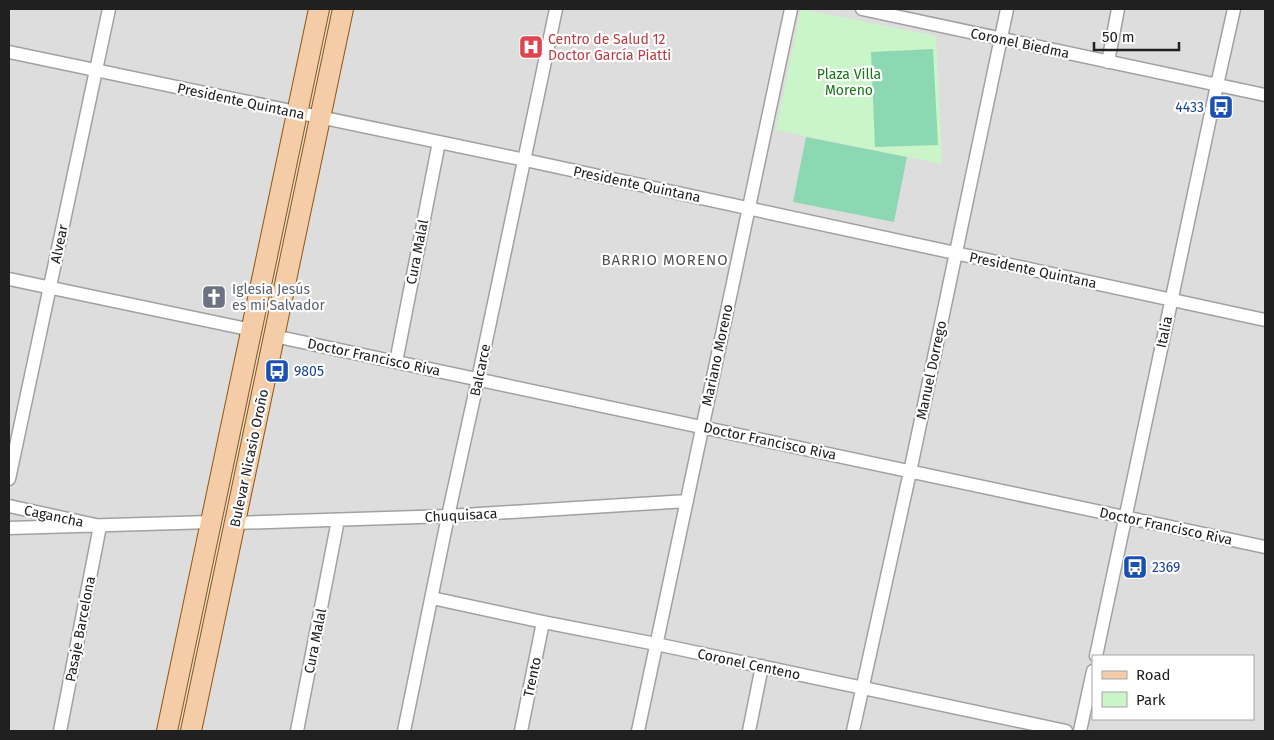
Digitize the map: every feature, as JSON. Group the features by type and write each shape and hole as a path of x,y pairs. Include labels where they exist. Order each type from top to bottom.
{"main road":[{"name":"Bulevar Nicasio Oroño","path":"167,731 319,9"},
{"name":"Bulevar Nicasio Oroño","path":"191,731 343,9"}],"street":[{"name":"Alvear","path":"9,479 109,9"},
{"name":"Balcarce","path":"404,731 556,9"},
{"name":"Mariano Moreno","path":"638,731 791,9"},
{"name":"Coronel Biedma","path":"862,9 1265,95"},
{"name":"Manuel Dorrego","path":"853,731 910,472 1007,9"},
{"path":"1108,62 1118,9"},
{"name":"Italia","path":"1096,655 1234,9"},
{"name":"Presidente Quintana","path":"9,52 525,160 1265,320"},
{"name":"Cura Malal","path":"396,362 439,142"},
{"path":"9,279 252,330"},
{"name":"Doctor Francisco Riva","path":"274,336 1265,547"},
{"name":"Chuquisaca","path":"236,523 448,516 687,501"},
{"name":"Cagancha","path":"9,506 100,526"},
{"name":"Cura Malal","path":"297,731 338,520"},
{"path":"9,528 211,522"},
{"name":"Pasaje Barcelona","path":"60,731 100,526"},
{"name":"Coronel Centeno","path":"432,598 1066,731"},
{"name":"Trento","path":"521,731 544,622"},
{"path":"749,731 762,666"},
{"path":"1080,731 1092,676"}],"shaded area":[{"path":"9,9 1265,9 1265,731 9,731"}],"green space":[{"name":"Plaza Villa Moreno","path":"801,9 936,36 942,164 776,130"},
{"path":"933,49 938,145 875,147 871,52"},
{"path":"806,137 907,157 894,222 793,202"}],"place":[{"name":"Centro de Salud 12 Doctor García Piatti","path":"531,47"},
{"name":"4433","path":"1221,107"},
{"name":"Iglesia Jesús es mi Salvador","path":"214,297"},
{"name":"9805","path":"277,371"},
{"name":"2369","path":"1135,567"}],"district":[{"name":"BARRIO MORENO","path":"665,260"}]}
